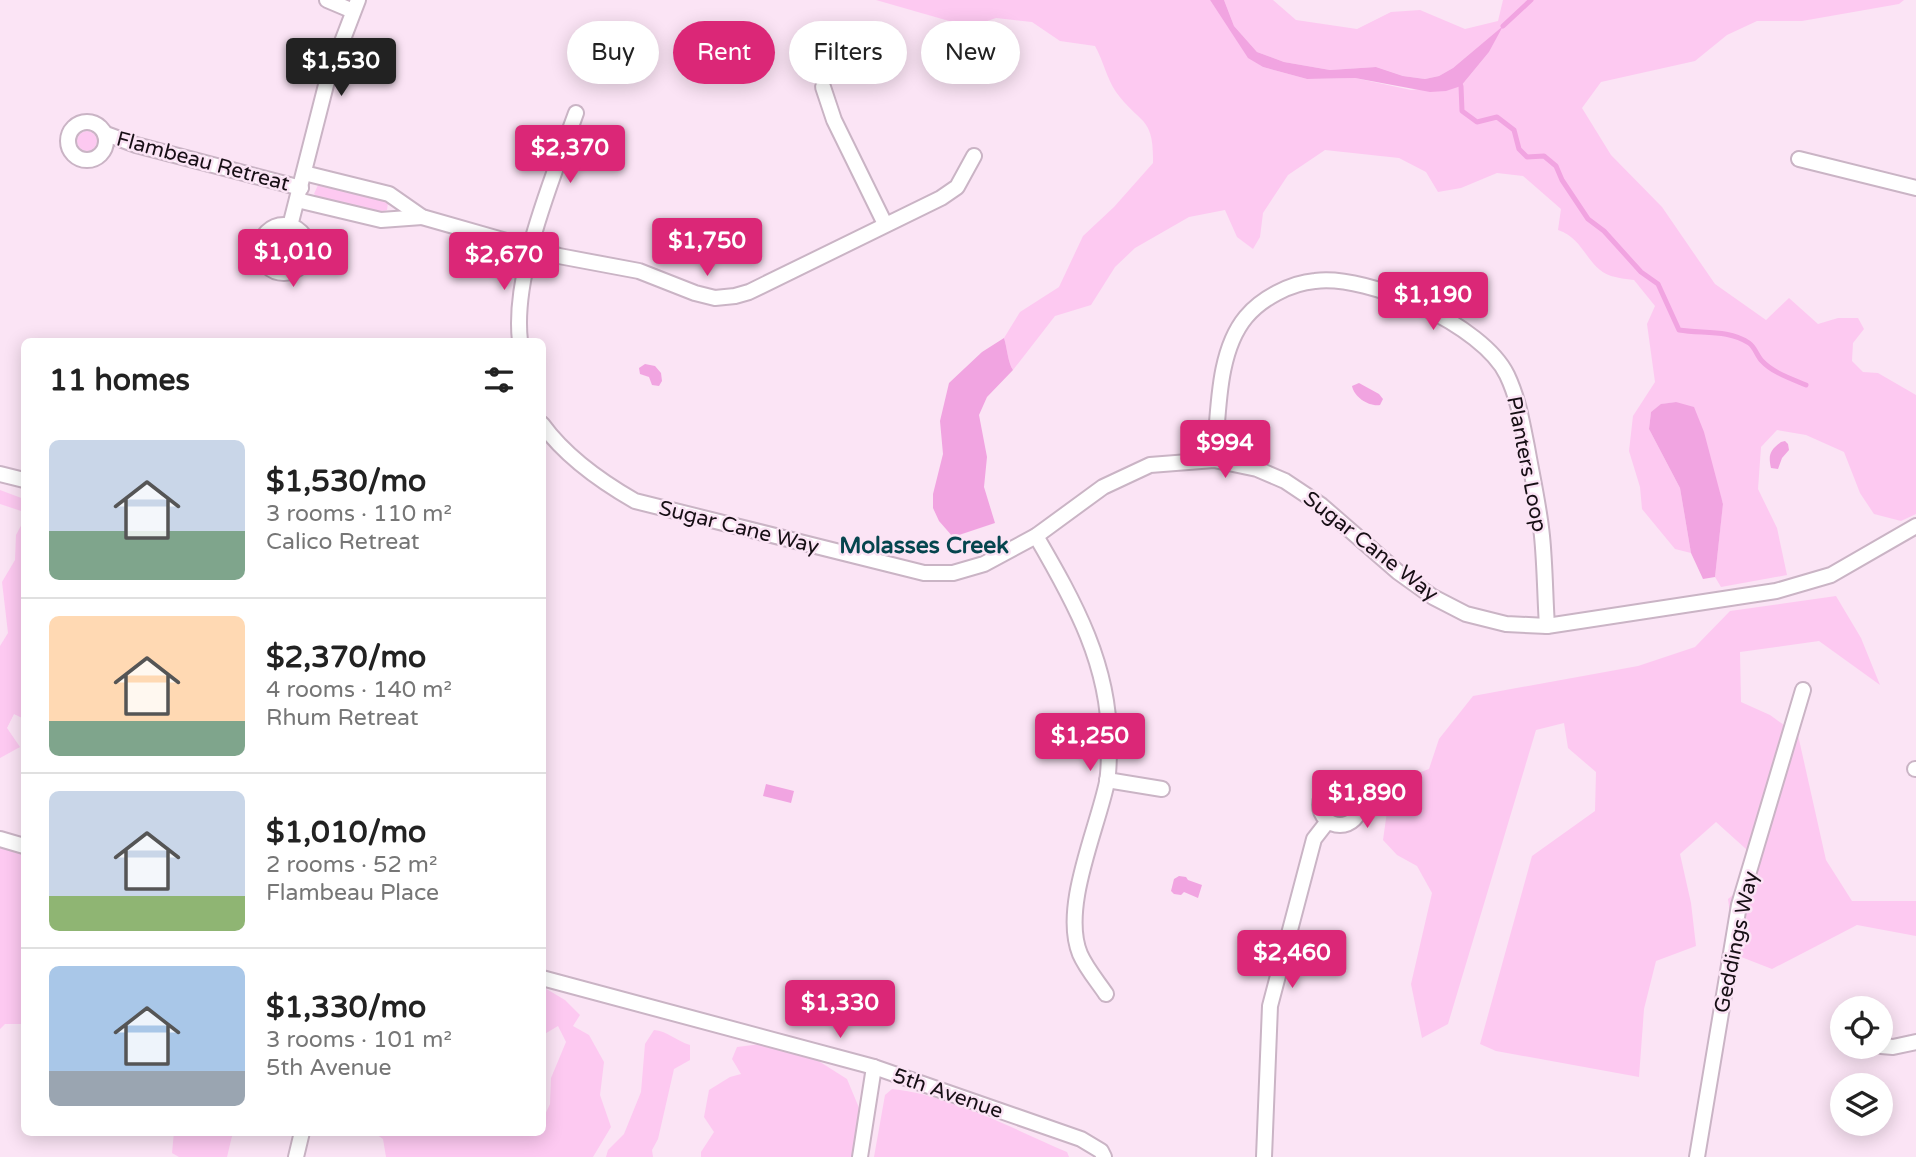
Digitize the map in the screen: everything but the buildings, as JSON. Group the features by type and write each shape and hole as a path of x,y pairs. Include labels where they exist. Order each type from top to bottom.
{"street":[{"path":"290,226 327,81 356,6 327,0"},
{"path":"823,87 834,120 885,224"},
{"path":"520,338 521,290 531,246 576,113"},
{"name":"Flambeau Retreat","path":"106,134 381,220 422,217 559,256 639,271 715,298 749,292 941,198 957,187 974,156"},
{"path":"1800,159 1916,188"},
{"name":"Flambeau Retreat","path":"304,173 389,194 422,217"},
{"name":"Planters Loop","path":"1214,460 1223,365 1234,336 1245,318 1265,300 1313,281 1338,280 1390,295 1449,320 1494,355 1507,375 1517,400 1542,534 1547,626"},
{"name":"Sugar Cane Way","path":"546,429 556,442 603,482 635,501 924,573 953,573 984,564 1036,536 1103,487 1150,465 1214,460 1257,469 1285,481 1321,505 1398,572 1433,597 1466,614 1506,624 1547,626 1776,591 1831,575 1916,526"},
{"path":"0,474 21,479"},
{"path":"1036,536 1067,590 1092,642 1108,715 1107,780 1074,917 1080,953 1106,995"},
{"name":"Geddings Way","path":"1698,1157 1739,905 1803,690"},
{"path":"1107,780 1162,789"},
{"path":"1264,1157 1270,1006 1314,839 1328,821"},
{"path":"0,839 21,845"},
{"name":"5th Avenue","path":"546,979 874,1068 1081,1139 1101,1151 1104,1157"},
{"path":"1893,1047 1916,1042"},
{"path":"860,1157 874,1068"},
{"path":"296,1157 301,1136"}],"shaded area":[{"path":"876,0 1210,0 1248,57 1263,67 1307,79 1355,78 1411,90 1461,86 1489,52 1501,28 1453,68 1439,76 1425,79 1403,76 1376,67 1330,70 1284,62 1257,52 1234,26 1224,0 1273,0 1296,20 1357,29 1391,12 1420,10 1465,29 1498,21 1503,0 1904,0 1899,4 1802,21 1757,21 1727,35 1695,61 1601,82 1582,108 1611,155 1662,207 1715,284 1766,320 1789,298 1818,324 1838,318 1858,318 1864,329 1853,343 1852,361 1863,372 1878,373 1916,395 1916,514 1901,521 1874,514 1860,493 1844,452 1806,435 1777,430 1761,447 1758,489 1777,528 1787,575 1721,587 1715,577 1723,503 1676,402 1662,404 1651,412 1649,429 1680,488 1691,553 1675,549 1642,509 1640,487 1629,451 1633,416 1655,382 1647,324 1655,306 1634,280 1603,272 1574,239 1558,230 1561,209 1523,176 1497,173 1461,188 1438,192 1426,172 1399,158 1325,150 1288,175 1263,213 1260,237 1253,249 1237,237 1225,210 1189,217 1135,248 1115,267 1091,305 1055,316 1013,370 1004,338 1020,312 1059,287 1083,236 1114,207 1153,163 1151,136 1144,122 1116,92 1095,46 1060,41 1032,22 996,18 987,21 949,21"},
{"path":"1210,0 1224,0 1234,26 1257,52 1284,62 1330,70 1376,67 1403,76 1425,79 1439,76 1453,68 1503,26 1489,52 1461,86 1430,92 1355,78 1307,79 1263,67 1248,58"},
{"path":"87,131 94,134 97,141 94,148 87,151 80,148 77,141 80,134"},
{"path":"324,184 382,199 388,203 387,210 378,213 318,198 314,194 318,185"},
{"path":"285,232 295,237 300,247 295,257 285,262 275,257 270,247 275,237"},
{"path":"1004,338 1013,370 987,397 979,415 987,457 984,487 995,523 953,537 939,521 933,508 933,494 943,454 940,421 949,383 982,352"},
{"path":"645,364 655,366 661,373 662,381 659,386 652,385 649,377 640,374 639,368"},
{"path":"1359,383 1379,394 1383,399 1380,405 1367,403 1359,397 1352,386"},
{"path":"1676,402 1694,407 1704,432 1723,504 1715,577 1703,579 1691,553 1680,488 1649,429 1651,412 1661,404"},
{"path":"1785,441 1789,450 1778,469 1771,468 1772,450"},
{"path":"0,490 21,498 21,511 0,504"},
{"path":"21,526 21,718 14,714 7,728 20,747 0,758 0,646 8,633 2,582 15,560 16,535"},
{"path":"1836,596 1861,638 1880,685 1819,641 1740,652 1741,702 1770,715 1798,735 1826,860 1852,901 1916,901 1916,936 1857,925 1772,969 1736,955 1728,899 1754,878 1746,849 1716,822 1680,854 1691,903 1696,946 1656,961 1644,1009 1639,1077 1496,1051 1480,1044 1532,856 1595,811 1596,772 1568,748 1564,723 1536,730 1448,1024 1422,1038 1411,984 1432,893 1417,866 1397,855 1383,840 1391,783 1429,769 1439,739 1473,696 1638,666 1695,647 1730,611"},
{"path":"766,784 794,791 791,803 763,796"},
{"path":"1339,794 1347,797 1350,805 1347,813 1339,816 1331,813 1328,805 1331,797"},
{"path":"0,846 21,851 21,1024 5,1024 0,1029"},
{"path":"1179,876 1202,885 1198,898 1184,892 1181,895 1171,891 1174,879"},
{"path":"546,989 565,1000 580,1015 573,1026 589,1035 604,1062 600,1095 611,1127 593,1157 386,1157 383,1139 379,1136 546,1136 551,1078 566,1042 558,1026 546,1033"},
{"path":"654,1030 690,1045 690,1060 674,1069 658,1139 652,1150 653,1157 606,1157 608,1150 624,1134 641,1092 645,1044"},
{"path":"761,1044 817,1060 847,1079 862,1115 854,1157 701,1157 701,1152 714,1132 704,1117 709,1090 730,1077 741,1074 732,1059 737,1047"},
{"path":"892,1089 914,1092 959,1106 1067,1152 1069,1157 874,1157 885,1095"},
{"path":"174,1136 232,1136 227,1157 179,1157 172,1153"}],"waterway":[{"name":"Molasses Creek","path":"1503,26 1531,0"},
{"path":"1461,86 1462,111 1477,122 1497,117 1514,130 1519,149 1527,157 1544,156 1556,166 1588,219 1604,231 1641,272 1658,284 1679,330 1724,334 1741,339 1751,345 1766,365 1806,385"}],"district":[{"name":"Molasses Creek","path":"924,545"}]}
